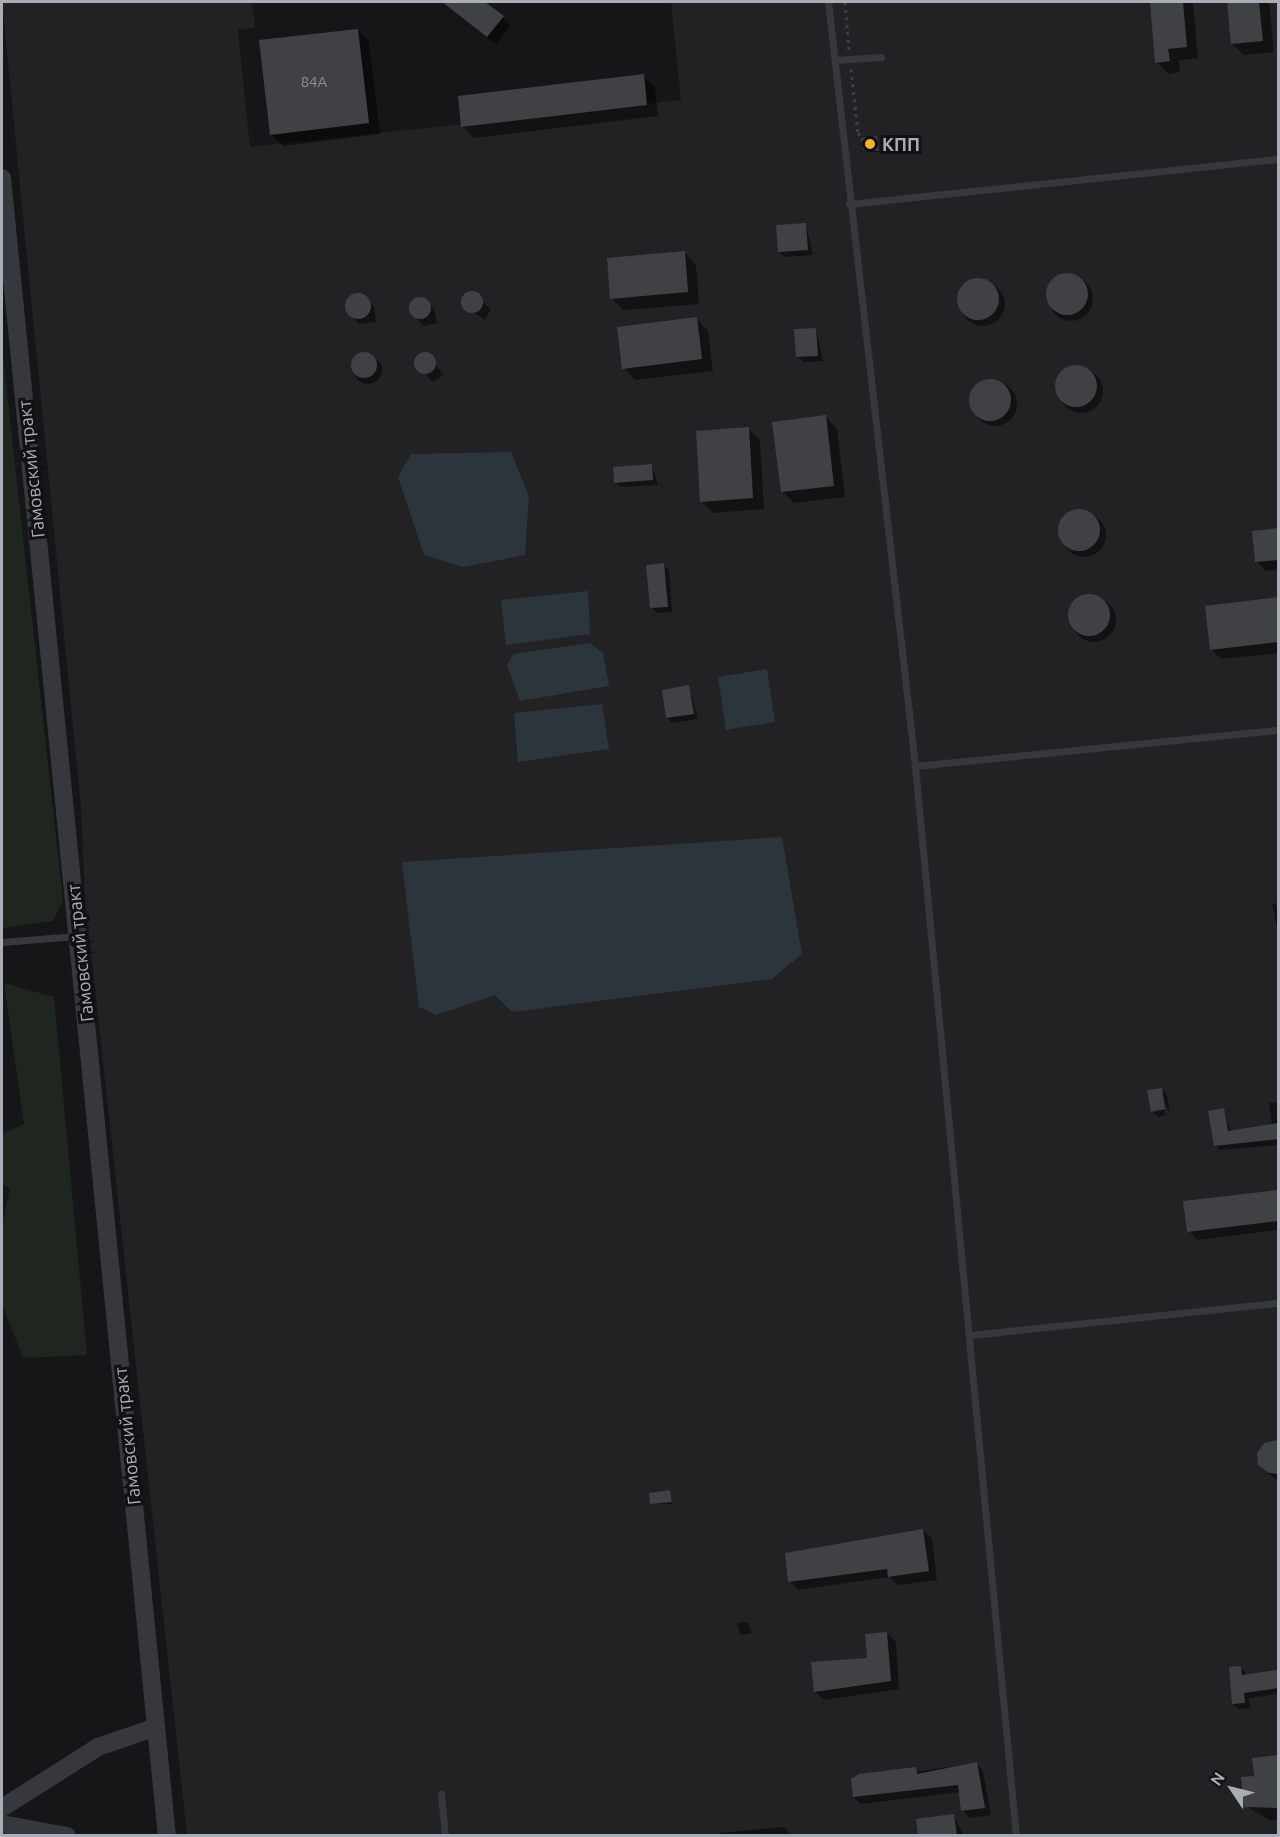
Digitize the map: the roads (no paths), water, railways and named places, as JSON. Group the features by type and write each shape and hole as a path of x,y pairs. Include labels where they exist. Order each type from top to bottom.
{"street":[{"name":"Гамовский тракт","path":"2,178 167,1836"},
{"path":"2,1809 89,1752 156,1727"},
{"path":"2,1824 67,1836"}],"lane":[{"path":"828,2 849,204 915,766 971,1335 1016,1836"},
{"path":"834,60 881,57"},
{"path":"849,204 1278,159"},
{"path":"915,766 1278,730"},
{"path":"2,942 79,936"},
{"path":"971,1335 1278,1303"},
{"path":"441,1794 445,1836"}],"place":[{"name":"КПП","path":"870,144"}]}
